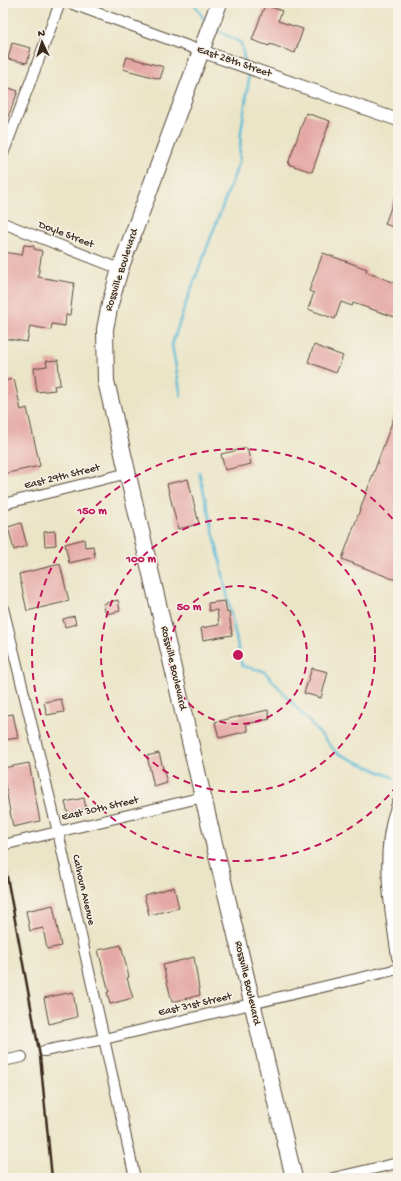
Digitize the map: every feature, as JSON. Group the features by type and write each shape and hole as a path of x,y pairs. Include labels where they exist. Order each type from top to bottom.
{"highway":[{"name":"Rossville Boulevard","path":"219,3 120,269 110,304 105,329 106,380 203,797 294,1178"}],"street":[{"path":"3,154 60,3"},
{"name":"East 28th Street","path":"70,3 398,120"},
{"name":"Doyle Street","path":"3,223 120,269"},
{"name":"East 29th Street","path":"3,504 128,473"},
{"name":"Calhoun Avenue","path":"3,608 58,832 135,1178"},
{"name":"East 30th Street","path":"3,846 203,797"},
{"path":"398,804 392,825 388,861 390,902 398,957"},
{"name":"East 31st Street","path":"44,1052 398,969"},
{"path":"3,1061 22,1057"},
{"path":"333,1178 398,1163"}],"green space":[{"path":"398,827 398,920 395,890 396,835"}],"building":[{"path":"265,5 282,11 278,21 303,29 295,53 270,44 269,46 252,40"},
{"path":"12,43 31,48 27,63 8,59"},
{"path":"127,57 164,67 160,79 123,69"},
{"path":"3,86 18,91 4,127 3,127"},
{"path":"306,113 330,121 312,172 288,164"},
{"path":"398,191 398,229 385,224"},
{"path":"24,245 34,246 34,249 42,251 38,277 74,283 70,315 66,315 65,326 52,324 51,330 30,326 27,342 3,338 3,252 22,255"},
{"path":"323,253 367,269 366,272 398,284 398,309 395,317 353,303 352,306 341,302 335,319 308,309 314,293 309,291"},
{"path":"314,345 343,356 336,373 308,362"},
{"path":"58,360 60,385 54,386 55,390 37,392 34,368 47,366 46,361"},
{"path":"14,379 21,410 27,408 40,466 3,474 3,381"},
{"path":"398,409 398,581 342,559"},
{"path":"247,448 251,464 225,470 221,454"},
{"path":"188,479 199,524 178,529 167,484"},
{"path":"21,523 27,546 14,550 8,527"},
{"path":"55,531 56,545 45,546 44,532"},
{"path":"84,539 85,547 93,546 95,557 69,563 65,544"},
{"path":"60,564 69,601 27,611 19,574"},
{"path":"118,600 120,611 106,614 103,604"},
{"path":"225,601 227,613 229,612 232,635 203,640 201,628 219,625 217,610 209,611 208,603"},
{"path":"74,616 76,624 65,627 63,619"},
{"path":"312,668 328,672 321,698 304,693"},
{"path":"61,699 64,712 47,715 44,702"},
{"path":"268,710 270,719 246,724 248,731 219,738 215,722"},
{"path":"13,714 18,738 3,740 3,716"},
{"path":"159,753 167,783 154,787 147,756"},
{"path":"29,763 40,821 13,827 3,768"},
{"path":"84,798 86,809 68,814 65,802"},
{"path":"174,887 179,908 149,915 144,895"},
{"path":"53,905 61,946 47,949 43,928 30,931 26,911"},
{"path":"121,945 129,977 127,978 133,998 110,1004 107,992 109,992 98,950"},
{"path":"194,957 200,995 172,1002 163,965"},
{"path":"73,992 77,1017 49,1024 44,998"}],"waterway":[{"path":"194,3 206,23"},
{"path":"215,29 241,43 245,62"},
{"path":"181,396 172,345 187,300 239,163 241,132 249,79 247,71"},
{"path":"199,472 219,556 242,666 264,671 337,753 394,778"}],"railway":[{"path":"3,855 40,1056 52,1178"}]}
